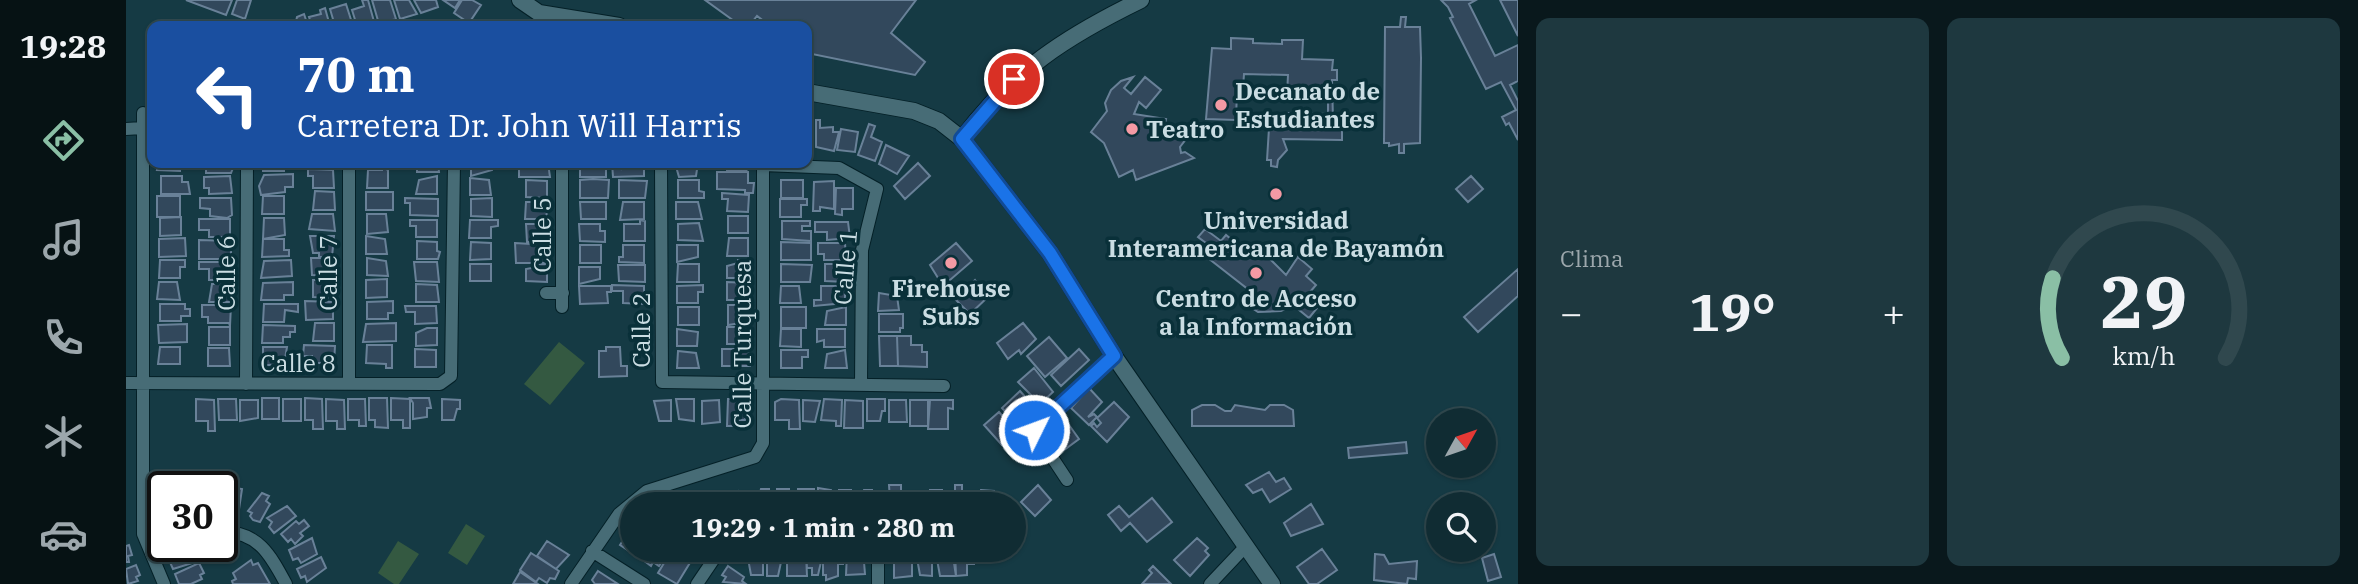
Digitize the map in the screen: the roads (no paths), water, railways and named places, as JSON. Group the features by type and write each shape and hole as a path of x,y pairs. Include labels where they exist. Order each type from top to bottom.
{"street":[{"path":"520,0 539,13 588,21"},
{"path":"962,139 1014,79 1035,62 1082,29 1141,0"},
{"path":"812,93 914,111 939,121 962,139 1050,253 1114,356 1272,584"},
{"path":"143,113 143,534 164,584"},
{"path":"126,129 142,128"},
{"name":"Calle 1","path":"812,167 839,168 877,188 862,250 861,385"},
{"name":"Calle 6","path":"246,384 247,168"},
{"name":"Calle 7","path":"349,168 349,384"},
{"name":"Calle 8","path":"126,383 440,384 451,376 454,168"},
{"name":"Calle 5","path":"562,168 562,307"},
{"name":"Calle 2","path":"661,168 662,382 763,386 944,386"},
{"name":"Calle Turquesa","path":"571,584 619,514 648,491 755,457 762,443 763,168"},
{"path":"546,293 563,293"},
{"path":"1067,480 1034,430 1114,356"},
{"path":"143,534 147,534"},
{"path":"238,535 256,539 270,554 286,584"},
{"path":"1210,584 1245,547"},
{"path":"592,551 644,584"},
{"path":"697,584 712,562"},
{"path":"878,562 878,584"}],"place":[{"name":"Decanato de Estudiantes","path":"1221,105"},
{"name":"Teatro","path":"1132,129"},
{"name":"Universidad Interamericana de Bayamón","path":"1276,194"},
{"name":"Firehouse Subs","path":"951,263"},
{"name":"Centro de Acceso a la Información","path":"1256,273"}]}
